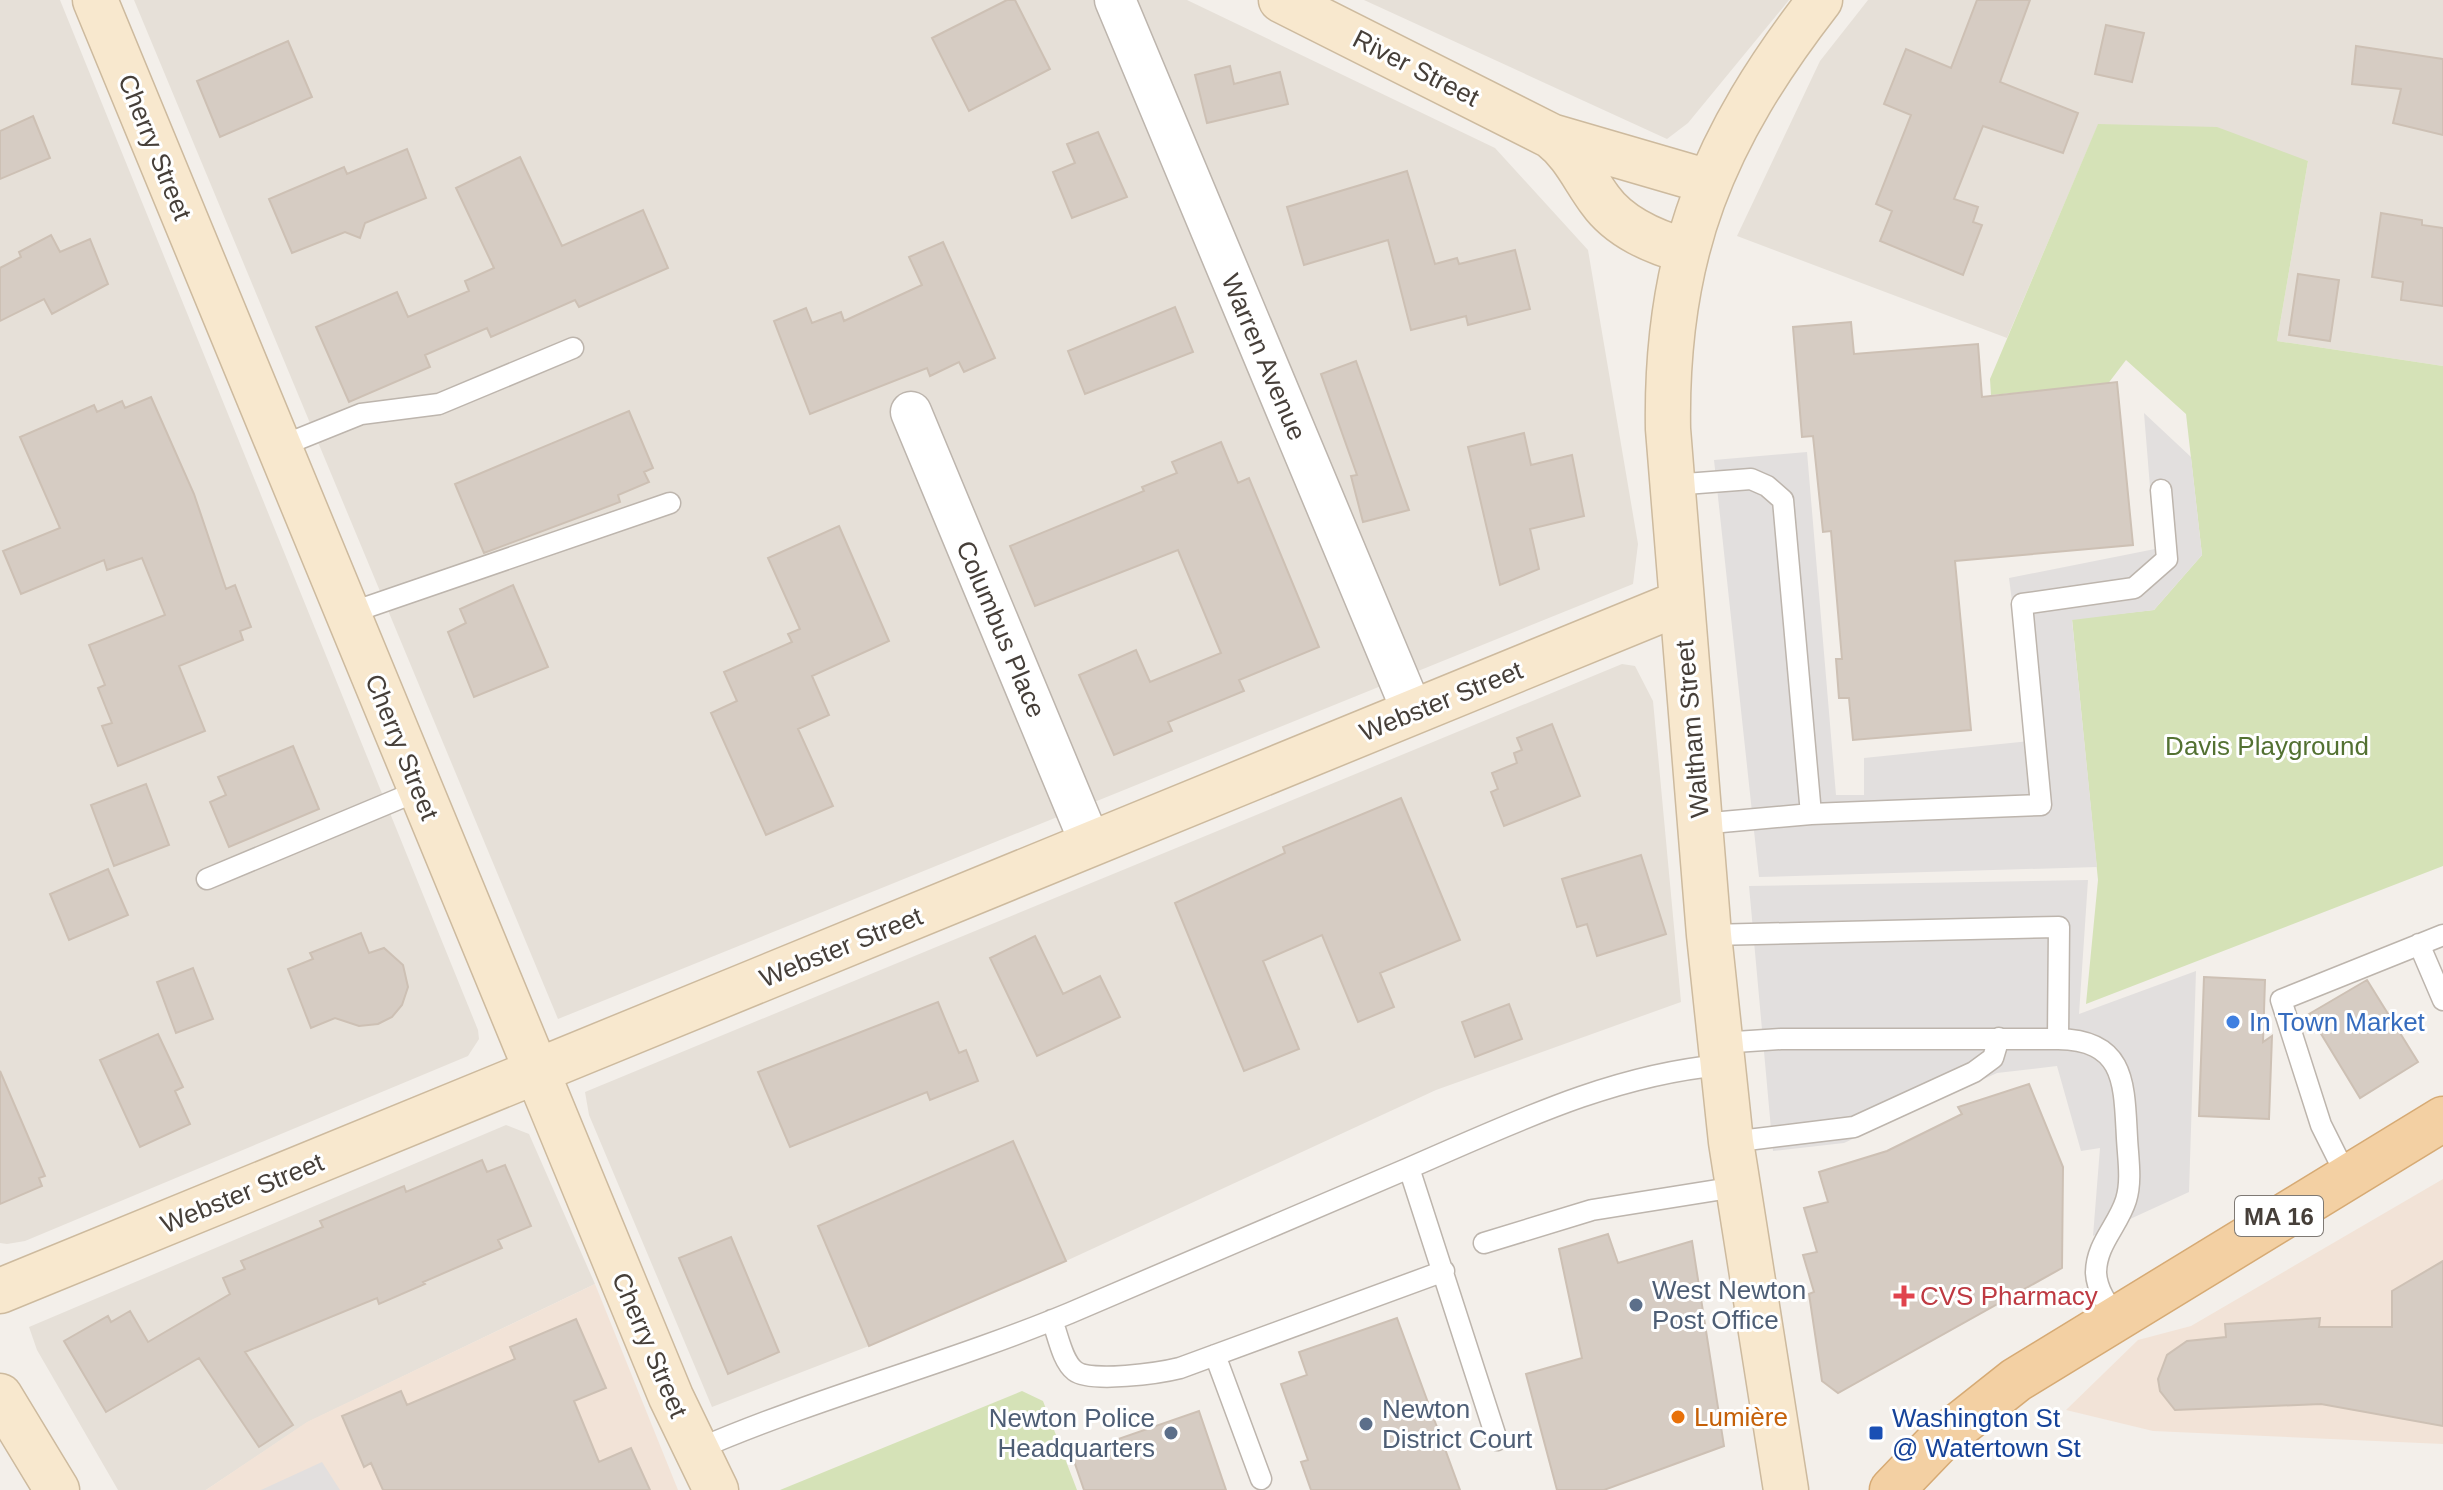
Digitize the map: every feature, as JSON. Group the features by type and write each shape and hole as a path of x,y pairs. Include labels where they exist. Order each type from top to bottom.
{"main road":[{"name":"MA 16","path":"1892,1490 1981,1405 2346,1175 2443,1119"}],"street":[{"name":"Cherry Street","path":"95,0 536,1072 696,1450 716,1490"},
{"name":"Warren Avenue","path":"1115,0 1413,713"},
{"name":"River Street","path":"1281,0 1551,136 1709,182"},
{"name":"Waltham Street","path":"1786,1490 1736,1187 1721,1054 1672,485 1667,367 1673,309 1686,251 1709,182 1764,80 1820,0"},
{"name":"River Street","path":"1551,136 1573,158 1601,203 1618,219 1649,238 1686,251"},
{"name":"Columbus Place","path":"911,412 1091,845"},
{"name":"Webster Street","path":"0,1291 1682,602"},
{"path":"0,1396 57,1490"}],"lane":[{"path":"279,447 361,414 439,404 573,348"},
{"path":"1672,485 1751,479 1767,486 1783,500 1811,814"},
{"path":"1700,824 1811,814 2041,805 2022,604 2134,588 2167,559 2161,490"},
{"path":"347,614 670,503"},
{"path":"207,879 420,790"},
{"path":"1709,935 2059,927 2058,1039"},
{"path":"2346,1175 2321,1125 2281,1000 2443,935"},
{"path":"2419,944 2443,1000"},
{"path":"1731,1142 1854,1127 1974,1072 1993,1058 1999,1038"},
{"path":"696,1450 751,1426 1052,1320 1603,1088 1781,1039 2058,1039 2084,1041 2104,1051 2117,1066 2124,1088 2127,1198 2103,1242 2096,1271 2104,1301 2117,1317"},
{"path":"1409,1168 1497,1440"},
{"path":"1484,1243 1592,1210 1736,1187"},
{"path":"1052,1320 1067,1360 1076,1372 1102,1376 1155,1374 1180,1368 1444,1271"},
{"path":"1215,1355 1261,1479"}],"shaded area":[{"path":"0,0 60,0 478,1030 479,1039 468,1056 25,1241 7,1244 0,1243"},
{"path":"134,0 1187,0 1495,148 1588,250 1638,544 1633,584 558,1019"},
{"path":"1364,0 1789,0 1688,123 1667,139"},
{"path":"1868,0 2443,0 2443,366 2277,341 2308,161 2098,125 2007,338 1737,236 1820,61"},
{"path":"2144,413 2191,457 2202,555 2154,610 2072,620 2097,867 1759,877 1714,460 1807,452 1836,795 1864,795 1864,758 2030,741 2009,578 2155,549"},
{"path":"1622,664 1635,666 1653,701 1681,1002 1436,1090 1066,1261 869,1346 712,1407 589,1115 585,1092"},
{"path":"2088,880 2079,1014 2196,971 2189,1192 2093,1236 2100,1148 2081,1151 2057,1066 1997,1073 1844,1143 1773,1151 1749,886"},
{"path":"506,1125 529,1134 595,1284 308,1422 206,1490 118,1490 37,1350 29,1327"},
{"path":"2443,1179 2443,1444 2153,1431 2066,1410 2138,1340 2191,1326"},
{"path":"595,1284 678,1490 206,1490 307,1422"},
{"path":"322,1462 340,1490 261,1490"}],"green space":[{"name":"Davis Playground","path":"2098,124 2217,127 2308,161 2277,341 2443,366 2443,866 2086,1004 2098,880 2072,619 2154,610 2202,555 2186,414 2126,360 2107,385 1991,395 1990,379"},
{"path":"1022,1391 1043,1401 1077,1490 780,1490"}],"building":[{"path":"1007,0 1015,0 1050,69 969,111 932,38"},
{"path":"1977,0 2030,0 2000,82 2078,113 2063,153 1983,126 1954,199 1978,207 1973,222 1982,225 1963,275 1880,241 1892,211 1876,204 1911,115 1884,104 1906,49 1951,68"},
{"path":"2106,25 2144,33 2132,82 2095,74"},
{"path":"288,41 312,97 220,137 197,81"},
{"path":"2356,46 2443,59 2443,135 2393,123 2401,89 2352,84"},
{"path":"1230,66 1234,84 1280,72 1288,104 1207,123 1195,75"},
{"path":"33,116 50,158 0,179 0,131"},
{"path":"1098,132 1127,197 1072,218 1053,172 1075,163 1067,144"},
{"path":"407,149 426,198 365,223 360,238 345,232 292,253 269,199 344,167 347,174"},
{"path":"520,157 562,246 643,210 668,268 579,307 575,300 491,337 487,328 425,355 430,367 349,402 316,327 397,292 408,317 469,291 465,281 494,268 456,188"},
{"path":"1407,171 1435,264 1457,258 1459,264 1515,250 1530,309 1468,325 1466,316 1411,330 1388,240 1304,265 1287,207"},
{"path":"2381,213 2422,220 2422,225 2443,228 2443,306 2401,300 2403,282 2372,277"},
{"path":"51,235 60,252 90,239 108,284 52,314 44,299 0,321 0,268 21,257 19,252"},
{"path":"943,242 995,358 964,372 959,362 930,376 927,368 810,414 774,321 806,308 812,323 841,312 844,321 922,285 909,257"},
{"path":"2298,274 2339,280 2330,341 2289,335"},
{"path":"1175,307 1193,352 1085,394 1068,351"},
{"path":"1851,322 1854,354 1978,344 1982,397 2117,382 2133,545 1955,561 1971,730 1853,740 1849,698 1839,698 1836,659 1842,659 1831,531 1823,532 1813,436 1802,437 1793,327"},
{"path":"1356,361 1409,510 1363,522 1351,476 1357,475 1321,374"},
{"path":"151,397 194,494 226,589 235,585 251,627 240,631 243,640 179,666 205,731 118,766 102,726 112,723 98,688 105,685 89,645 165,615 142,558 107,570 104,560 21,594 3,551 60,528 20,437 94,405 97,412 122,401 125,408"},
{"path":"629,411 653,468 644,472 649,482 618,495 620,502 484,553 455,484"},
{"path":"1524,433 1531,465 1572,455 1584,516 1530,529 1539,569 1500,585 1468,447"},
{"path":"1221,442 1238,483 1249,478 1319,647 1239,680 1244,691 1168,722 1172,731 1114,755 1079,675 1136,650 1150,682 1221,653 1178,550 1035,606 1010,546 1144,491 1142,487 1177,473 1172,462"},
{"path":"839,526 889,641 812,676 829,715 798,729 833,806 766,835 711,713 737,701 724,672 792,642 788,634 800,629 768,558"},
{"path":"513,585 548,667 474,697 448,632 466,623 460,609"},
{"path":"1552,724 1580,796 1504,826 1491,792 1498,789 1492,773 1517,763 1514,753 1522,750 1517,738"},
{"path":"293,746 319,809 229,847 210,802 226,795 218,777"},
{"path":"146,784 169,845 114,866 91,805"},
{"path":"1401,798 1460,940 1380,973 1394,1007 1358,1022 1322,935 1263,961 1299,1049 1244,1071 1175,903 1285,853 1283,847"},
{"path":"1641,855 1666,934 1597,956 1587,924 1577,927 1562,879"},
{"path":"108,869 128,915 69,940 50,894"},
{"path":"361,933 369,953 384,948 403,965 408,987 402,1005 392,1017 378,1024 359,1026 335,1018 311,1028 288,969 313,959 310,953"},
{"path":"1035,936 1063,994 1100,976 1120,1017 1037,1056 990,958"},
{"path":"193,968 213,1019 176,1033 157,982"},
{"name":"In Town Market","path":"2204,977 2265,980 2263,1042 2272,1036 2269,1119 2199,1116"},
{"path":"2367,980 2418,1062 2360,1098 2309,1014"},
{"path":"938,1002 959,1053 966,1050 978,1081 930,1100 927,1092 790,1147 758,1072"},
{"path":"1509,1004 1522,1039 1475,1057 1462,1022"},
{"path":"158,1034 183,1087 175,1091 190,1124 140,1147 100,1060"},
{"path":"0,1071 45,1176 39,1178 42,1186 0,1204"},
{"path":"2029,1084 2063,1167 2062,1268 1838,1393 1822,1381 1809,1294 1814,1292 1803,1255 1817,1252 1804,1208 1828,1202 1819,1172 1887,1151 1962,1114 1958,1107"},
{"path":"1013,1141 1066,1261 869,1346 818,1226"},
{"path":"482,1160 487,1172 505,1165 531,1226 498,1240 502,1248 423,1282 425,1284 379,1304 377,1298 245,1352 293,1425 259,1447 199,1358 106,1412 64,1341 108,1316 111,1322 130,1311 148,1342 230,1294 223,1278 245,1269 241,1261 323,1227 320,1221 404,1186 406,1192"},
{"path":"1608,1234 1618,1263 1692,1241 1724,1446 1604,1490 1557,1490 1526,1374 1582,1358 1559,1249"},
{"path":"731,1237 779,1352 728,1374 679,1258"},
{"path":"2443,1261 2443,1426 2321,1404 2175,1410 2160,1391 2158,1379 2167,1355 2187,1341 2226,1337 2225,1324 2320,1318 2319,1327 2392,1327 2392,1291"},
{"name":"Newton District Court","path":"1397,1318 1460,1490 1311,1490 1301,1462 1308,1460 1281,1384 1307,1375 1299,1352"},
{"path":"576,1319 606,1388 574,1401 599,1462 631,1448 650,1490 383,1490 371,1463 364,1467 342,1416 401,1391 407,1405 515,1359 510,1347"},
{"name":"Newton Police Headquarters","path":"1199,1411 1226,1490 1084,1490 1072,1455"}],"place":[{"name":"In Town Market","path":"2233,1022"},
{"name":"CVS Pharmacy","path":"1904,1296"},
{"name":"West Newton Post Office","path":"1636,1305"},
{"name":"Lumière","path":"1678,1417"},
{"name":"Newton District Court","path":"1366,1424"},
{"name":"Newton Police Headquarters","path":"1171,1433"},
{"name":"Washington St @ Watertown St","path":"1876,1433"}]}
